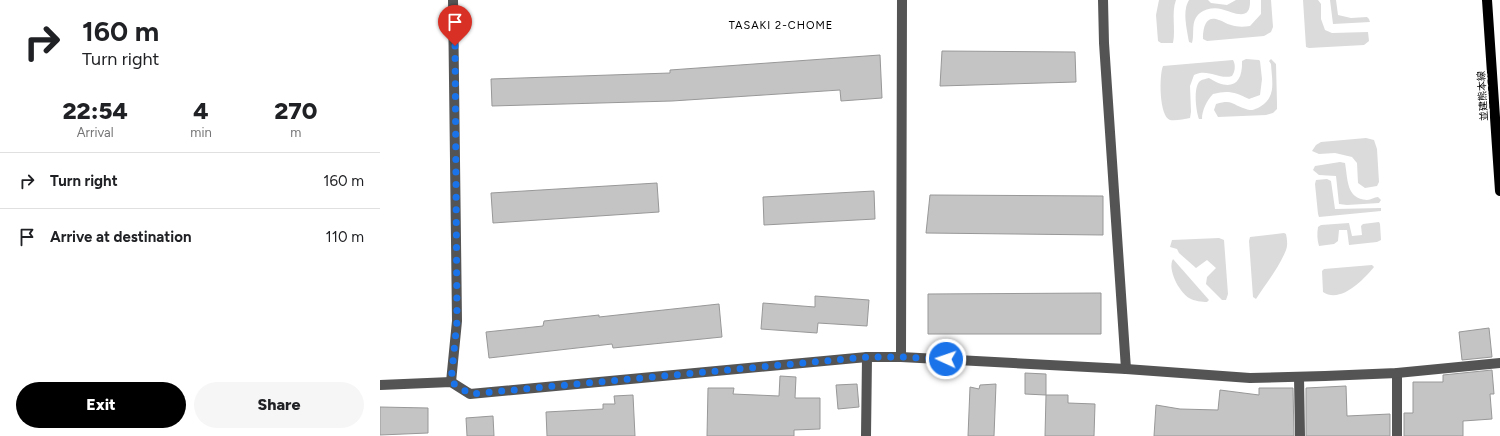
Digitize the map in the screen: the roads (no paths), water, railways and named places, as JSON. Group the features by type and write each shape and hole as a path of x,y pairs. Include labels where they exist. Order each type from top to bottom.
{"main road":[{"name":"並建熊本線","path":"1487,0 1500,191"}],"street":[{"path":"451,382 457,321 453,0"},
{"path":"901,357 902,0"},
{"path":"1103,0 1104,43 1126,369"},
{"path":"866,436 867,357"},
{"path":"380,385 451,382 470,394 867,357 901,357 1126,369 1250,378 1397,373 1500,363"},
{"path":"1397,373 1397,436"},
{"path":"1299,377 1300,436"}],"district":[{"name":"TASAKI 2-CHOME","path":"781,25"}]}
